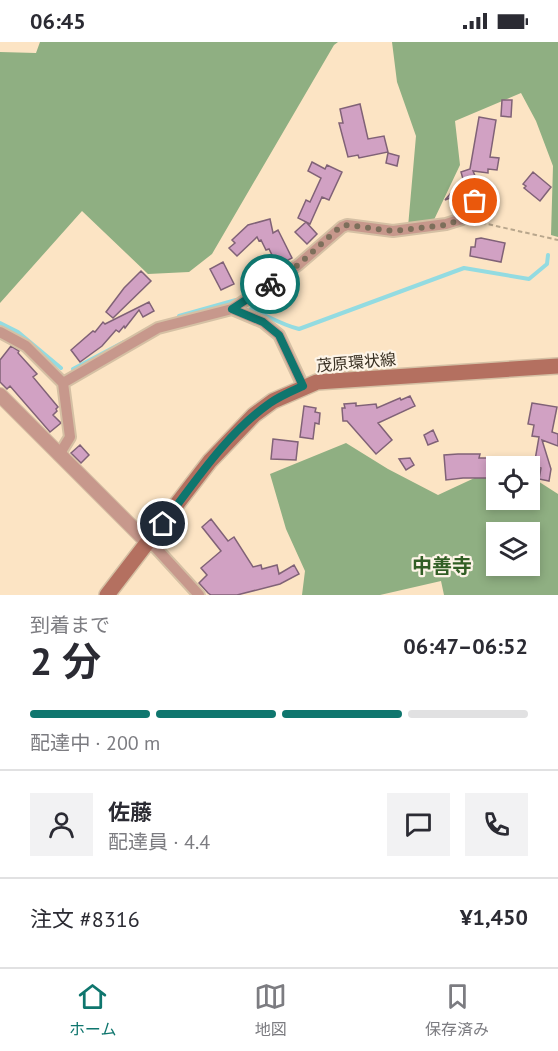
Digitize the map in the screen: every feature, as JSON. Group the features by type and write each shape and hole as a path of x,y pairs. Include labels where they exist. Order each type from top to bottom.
{"main road":[{"name":"茂原環状線","path":"106,595 210,461 254,415 273,401 303,386 317,382 558,366"}],"street":[{"path":"63,383 158,328 232,309 298,265 339,228 347,225 393,231 446,225 462,219 475,201"},
{"path":"232,309 263,322 279,335 303,386"},
{"path":"0,332 26,346 63,383 70,437 59,455"},
{"path":"0,395 148,543 156,548 199,595"}],"path":[{"path":"462,219 558,240"}],"green space":[{"path":"40,42 338,42 334,45 212,254 189,272 148,274 82,211 0,303 0,52 36,53"},
{"path":"392,42 558,42 558,237 551,235 553,166 536,121 521,93 455,121 460,165 432,224 408,227 416,136 397,82"},
{"path":"346,443 388,469 438,495 486,473 486,510 540,510 540,482 558,494 558,595 444,595 441,581 380,595 302,595 305,571 286,529 270,474"}],"building":[{"path":"502,100 512,100 511,117 501,116"},
{"path":"360,104 368,139 384,136 388,152 359,158 358,155 348,157 339,123 343,123 340,109"},
{"path":"479,117 496,120 490,157 499,158 497,170 488,169 488,173 473,171 478,183 474,184 475,188 445,200 463,179 461,172 470,169"},
{"path":"388,153 399,156 397,166 386,163"},
{"path":"312,162 325,169 327,165 342,172 329,200 322,197 310,224 298,218 306,200 310,202 321,178 308,171"},
{"path":"533,172 551,187 540,201 524,188 526,186 523,184"},
{"path":"270,219 273,233 278,230 292,258 281,264 277,257 274,259 269,249 266,250 257,237 237,256 229,248 235,243 232,240 248,225"},
{"path":"306,222 317,234 307,244 295,232"},
{"path":"476,239 505,243 501,262 470,256 471,247 475,247"},
{"path":"223,262 234,284 221,290 210,269"},
{"path":"141,271 151,281 113,318 106,312 124,288"},
{"path":"149,302 154,311 143,317 139,310 125,328 124,326 119,332 116,330 102,346 80,362 71,350 93,331 95,332 103,322 105,324"},
{"path":"11,346 19,351 18,353 37,374 33,377 58,407 53,415 61,423 50,432 10,386 7,389 0,382 0,360"},
{"path":"410,396 415,406 378,423 392,440 376,454 347,421 343,421 344,404 356,403 356,406 376,404 377,408"},
{"path":"532,403 557,407 552,432 558,434 558,446 542,440 551,469 549,481 540,479 540,456 536,456 539,437 532,436 534,425 528,424"},
{"path":"304,406 316,408 315,412 320,413 319,424 315,423 313,439 300,437"},
{"path":"433,430 438,441 428,445 424,435"},
{"path":"273,439 298,442 296,460 271,459"},
{"path":"80,445 89,455 81,463 71,453"},
{"path":"480,454 479,458 486,458 486,478 446,480 444,455"},
{"path":"410,458 414,465 406,470 399,459"},
{"path":"211,519 228,541 234,537 253,567 261,565 262,569 277,565 279,574 294,565 299,574 280,584 237,595 211,595 199,583 207,575 201,568 221,551 202,527"}],"waterway":[{"path":"251,309 299,329 464,268 529,279 547,264 548,255"},
{"path":"179,316 236,300"},
{"path":"0,323 18,332 61,368"},
{"path":"73,369 124,342"}],"way so far":[{"path":"270,284 298,265 339,228 347,225 393,231 446,225 462,219 475,201"}],"district":[{"name":"中善寺","path":"442,566"}],"route":[{"path":"163,524 210,461 254,415 273,401 303,386 279,335 272,327 232,309 270,284"}]}
